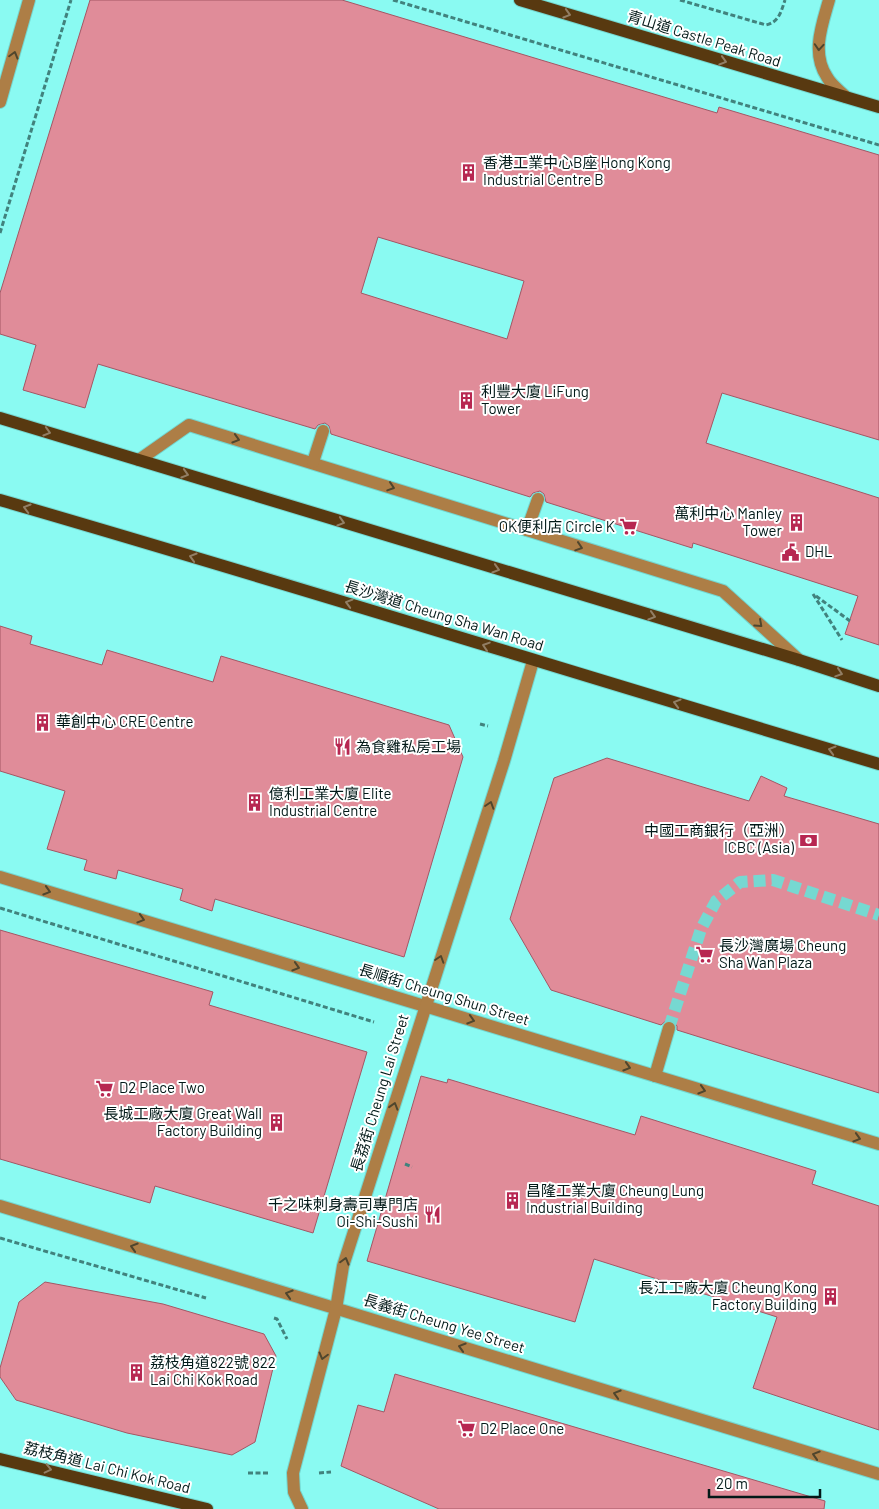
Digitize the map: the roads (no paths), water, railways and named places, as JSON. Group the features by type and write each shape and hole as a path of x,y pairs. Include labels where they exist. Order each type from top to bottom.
{"main road":[{"name":"青山道 Castle Peak Road","path":"520,0 879,107"},
{"path":"0,418 799,660 879,686"},
{"name":"長沙灣道 Cheung Sha Wan Road","path":"0,500 396,617 533,661 879,764"},
{"name":"荔枝角道 Lai Chi Kok Road","path":"0,1459 207,1509"}],"street":[{"path":"0,99 29,0"},
{"path":"830,0 820,31 818,57 826,77 846,97"},
{"path":"139,460 189,426 313,462 723,591 799,660"},
{"path":"313,462 323,431"},
{"path":"527,530 538,499"},
{"name":"長荔街 Cheung Lai Street","path":"302,1509 294,1492 293,1473 336,1308 343,1266 424,1006 504,761 533,661"},
{"name":"長順街 Cheung Shun Street","path":"0,877 879,1144"},
{"path":"656,1076 669,1028"},
{"name":"長義街 Cheung Yee Street","path":"0,1206 879,1474"}],"tunnel":[{"path":"669,1028 701,929 716,901 740,882 773,880 879,915"}],"place":[{"name":"香港工業中心B座 Hong Kong Industrial Centre B","path":"469,172"},
{"name":"利豐大廈 LiFung Tower","path":"467,401"},
{"name":"萬利中心 Manley Tower","path":"796,523"},
{"name":"OK便利店 Circle K","path":"629,527"},
{"name":"DHL","path":"791,552"},
{"name":"華創中心 CRE Centre","path":"42,722"},
{"name":"為食雞私房工場","path":"342,747"},
{"name":"億利工業大廈 Elite Industrial Centre","path":"255,803"},
{"name":"中國工商銀行（亞洲） ICBC (Asia)","path":"808,840"},
{"name":"長沙灣廣場 Cheung Sha Wan Plaza","path":"705,955"},
{"name":"D2 Place Two","path":"105,1088"},
{"name":"長城工廠大廈 Great Wall Factory Building","path":"276,1123"},
{"name":"昌隆工業大廈 Cheung Lung Industrial Building","path":"512,1200"},
{"name":"千之味刺身壽司專門店 Oi-Shi-Sushi","path":"432,1214"},
{"name":"長江工廠大廈 Cheung Kong Factory Building","path":"831,1297"},
{"name":"荔枝角道822號 822 Lai Chi Kok Road","path":"136,1372"},
{"name":"D2 Place One","path":"466,1429"}]}
